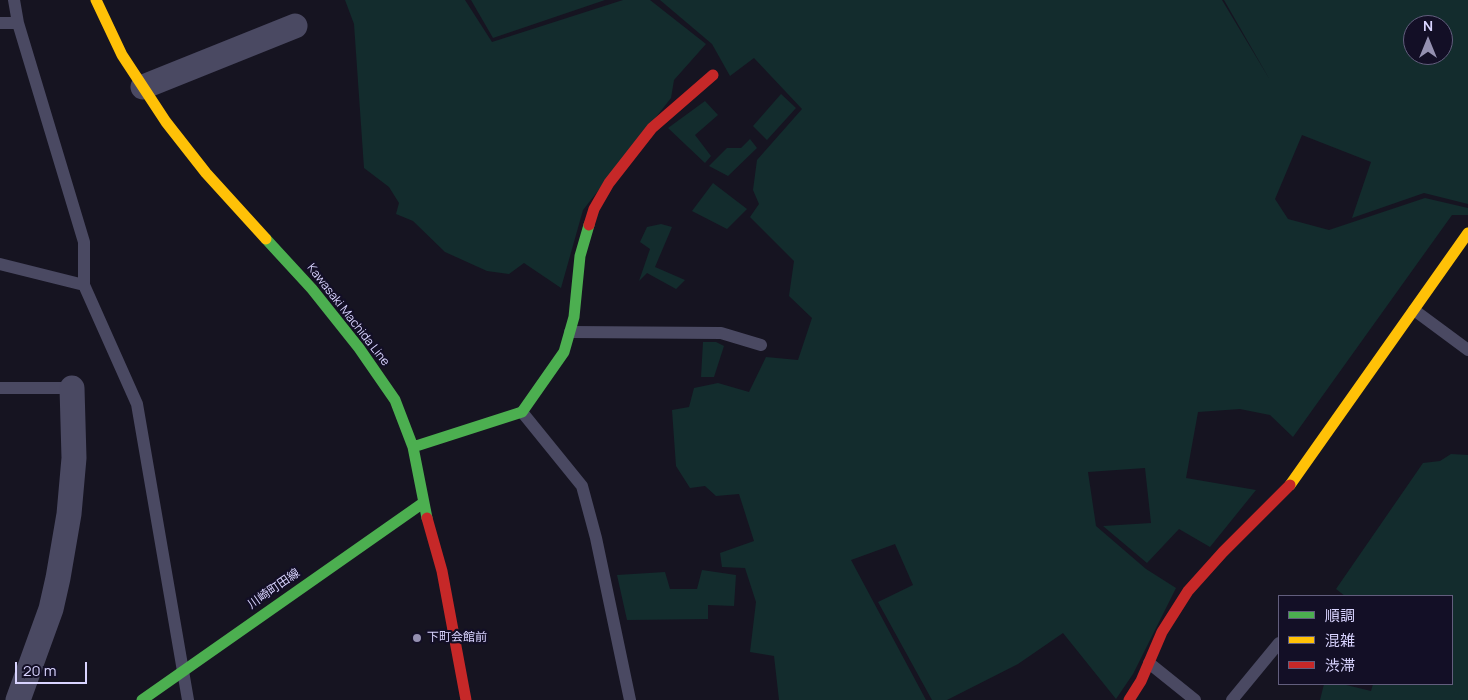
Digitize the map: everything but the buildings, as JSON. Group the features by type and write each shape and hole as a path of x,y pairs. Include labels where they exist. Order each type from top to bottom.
{"main road":[{"name":"Kawasaki Machida Line","path":"96,0 122,55 166,122 206,173 312,289 359,348 395,400 414,447 423,503 442,571 466,700"},
{"path":"414,447 522,412 564,352 574,316 580,256 594,209 609,183 652,128 713,75"},
{"path":"1129,700 1141,681 1162,632 1188,591 1223,552 1295,481 1367,374 1468,232"},
{"name":"川崎町田線","path":"142,700 184,672 281,600 423,503"}],"street":[{"path":"143,87 296,26"},
{"path":"18,700 52,609 69,514 74,458 72,388"}],"lane":[{"path":"14,0 18,23 84,242 84,285 137,404 188,700"},
{"path":"0,23 18,23"},
{"path":"0,264 84,285"},
{"path":"1414,310 1468,350"},
{"path":"570,332 721,333 761,345"},
{"path":"0,388 72,388"},
{"path":"522,412 582,486 596,538 630,700"},
{"path":"1232,700 1278,643"},
{"path":"1149,663 1195,700"}],"green space":[{"path":"345,0 465,0 492,42 623,0 650,0 706,44 674,80 671,98 583,210 561,288 524,263 509,274 487,271 445,252 413,221 396,214 399,203 389,187 364,168 354,24"},
{"path":"471,0 605,0 493,38"},
{"path":"660,0 1222,0 1270,80 1224,0 1468,0 1468,204 1424,193 1352,218 1371,162 1302,135 1275,199 1288,219 1329,230 1425,198 1468,208 1468,215 1452,215 1293,437 1270,415 1240,409 1198,412 1186,478 1256,490 1210,547 1179,529 1147,563 1103,526 1151,523 1145,468 1088,472 1096,526 1146,569 1176,588 1133,674 1116,699 1063,633 1018,664 947,700 932,700 878,602 913,585 895,544 851,560 926,700 779,700 774,656 750,652 756,602 745,568 722,567 720,553 754,541 739,494 716,496 705,486 690,488 676,466 672,410 689,407 694,388 718,383 749,392 766,357 798,360 812,318 789,296 794,261 750,217 759,204 753,190 757,160 802,109 754,58 730,76 712,44"},
{"path":"781,94 796,108 767,140 753,126"},
{"path":"705,101 718,115 695,135 711,156 705,163 668,128"},
{"path":"750,139 757,148 728,176 709,166 727,148 741,148"},
{"path":"713,183 747,209 727,229 692,211"},
{"path":"661,224 672,227 655,267 685,280 676,289 647,273 639,281 650,249 640,242 647,227"},
{"path":"703,342 716,342 724,346 714,377 701,377"},
{"path":"1451,454 1468,455 1468,700 1320,700 1324,685 1346,685 1371,691 1373,685 1453,685 1453,595 1344,595 1336,589 1423,463 1440,461"},
{"path":"702,570 736,575 734,606 708,605 708,619 627,620 617,575 665,572 670,589 697,589"}],"traffic: fast":[{"path":"413,447 522,412 564,352 574,317 580,256 589,225"},
{"path":"266,239 312,289 359,348 395,400 413,447 427,518"},
{"path":"142,700 423,503"}],"traffic: slow":[{"path":"96,0 122,55 166,122 206,173 266,239"},
{"path":"1290,485 1468,233"}],"traffic: jam":[{"path":"589,225 594,209 609,183 652,128 713,75"},
{"path":"1129,700 1141,681 1162,632 1188,591 1223,552 1290,485"},
{"path":"427,518 442,571 466,700"}],"place":[{"name":"下町会館前","path":"417,638"}]}
